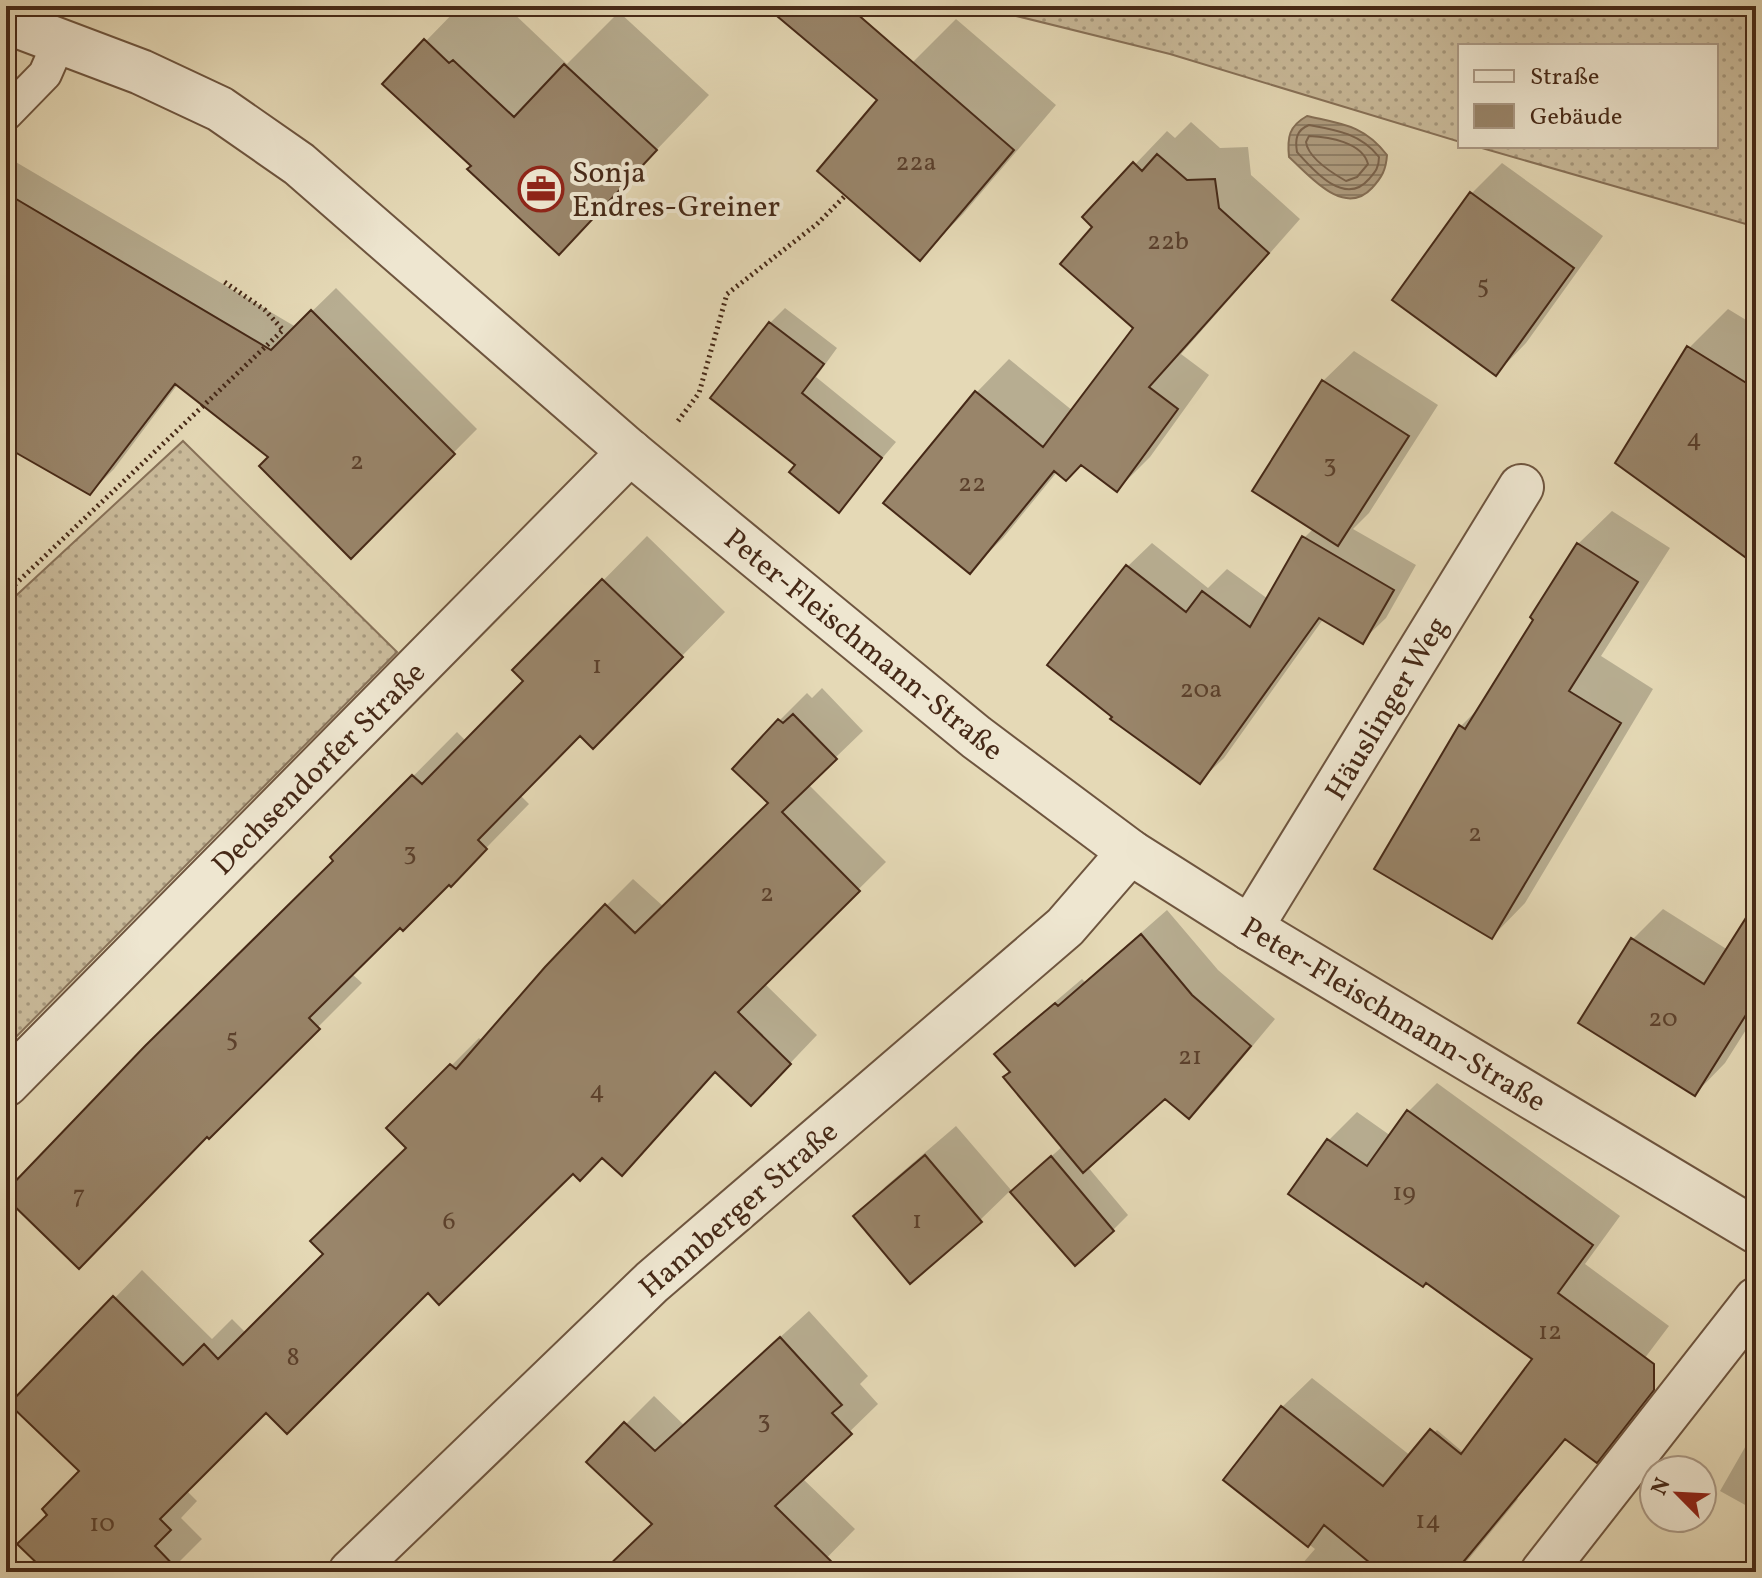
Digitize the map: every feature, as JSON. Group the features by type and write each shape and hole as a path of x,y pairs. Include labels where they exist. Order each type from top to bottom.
{"street":[{"name":"Peter-Fleischmann-Straße","path":"6,21 141,72 220,109 299,164 637,458 976,737 1130,852 1250,928 1756,1231"},
{"name":"Dechsendorfer Straße","path":"6,1084 637,458"},
{"name":"Häuslinger Weg","path":"1250,928 1521,487"},
{"name":"Hannberger Straße","path":"351,1572 652,1282 1065,927 1130,852"},
{"path":"1543,1572 1756,1300"}],"lane":[{"path":"6,114 45,74 60,40"}],"path":[{"path":"637,458 699,393 727,294 817,224 845,196"},
{"path":"6,593 283,330 265,310 223,281"}],"shaded area":[{"path":"976,6 1756,6 1756,227 1482,148 1718,148 1718,44 1458,44 1458,141 1170,54"},
{"path":"183,441 397,652 6,1047 6,605"}],"water":[{"path":"1307,116 1352,127 1378,145 1387,155 1383,173 1372,188 1361,196 1339,196 1317,183 1289,157 1290,133"}],"building":[{"path":"765,6 848,6 1014,150 920,261 817,171 877,100"},
{"path":"424,39 449,63 453,60 514,117 564,64 657,150 559,255 467,169 471,166 382,84"},
{"path":"1157,154 1187,180 1215,179 1219,208 1269,253 1149,387 1178,409 1117,492 1081,465 1066,481 1054,471 970,574 883,503 975,391 1043,447 1133,328 1060,264 1092,227 1082,217 1133,162 1142,171"},
{"path":"1470,192 1574,268 1496,376 1392,300"},
{"path":"6,193 271,350 311,310 455,454 351,559 259,466 268,457 175,384 90,495 6,447"},
{"path":"769,322 824,364 802,393 882,458 839,513 789,472 795,465 710,398"},
{"path":"1687,346 1756,389 1756,565 1615,463"},
{"path":"1322,380 1409,436 1338,546 1252,491"},
{"path":"1302,536 1394,590 1363,644 1319,618 1200,784 1110,719 1112,717 1047,665 1126,565 1186,612 1202,591 1250,627"},
{"path":"1577,543 1638,582 1569,691 1621,723 1492,939 1374,869 1459,725 1465,729"},
{"path":"602,579 683,657 593,749 580,736 478,840 487,849 451,887 449,885 403,931 400,928 309,1018 320,1029 209,1139 207,1137 79,1269 6,1198 6,1191 145,1046 333,861 330,857 412,775 422,784 523,681 512,670"},
{"path":"793,714 837,759 782,812 860,891 738,1012 791,1064 751,1106 715,1072 622,1176 602,1158 580,1181 573,1174 439,1305 428,1293 287,1434 266,1413 160,1519 171,1530 155,1546 180,1572 46,1572 17,1544 47,1515 42,1509 79,1471 9,1404 113,1296 183,1365 204,1344 218,1359 323,1254 310,1241 406,1148 386,1128 450,1064 456,1069 605,904 635,933 768,803 732,769 778,719 783,723"},
{"path":"1756,902 1756,999 1695,1096 1578,1023 1631,938 1704,984"},
{"path":"1141,934 1192,995 1251,1046 1189,1119 1165,1099 1083,1173 1003,1077 1010,1072 994,1054 1055,1003 1058,1006"},
{"path":"1407,1110 1593,1245 1558,1293 1654,1364 1654,1390 1597,1463 1565,1439 1455,1572 1381,1572 1324,1525 1308,1547 1223,1480 1281,1406 1383,1486 1430,1429 1461,1454 1532,1359 1426,1283 1423,1287 1288,1194 1327,1139 1367,1166"},
{"path":"925,1155 982,1222 910,1284 853,1216"},
{"path":"1051,1156 1114,1231 1075,1266 1010,1192"},
{"path":"780,1337 842,1405 832,1413 852,1434 775,1506 842,1572 602,1572 652,1524 586,1462 624,1422 655,1451"}],"place":[{"name":"Sonja Endres-Greiner","path":"541,189"}]}
